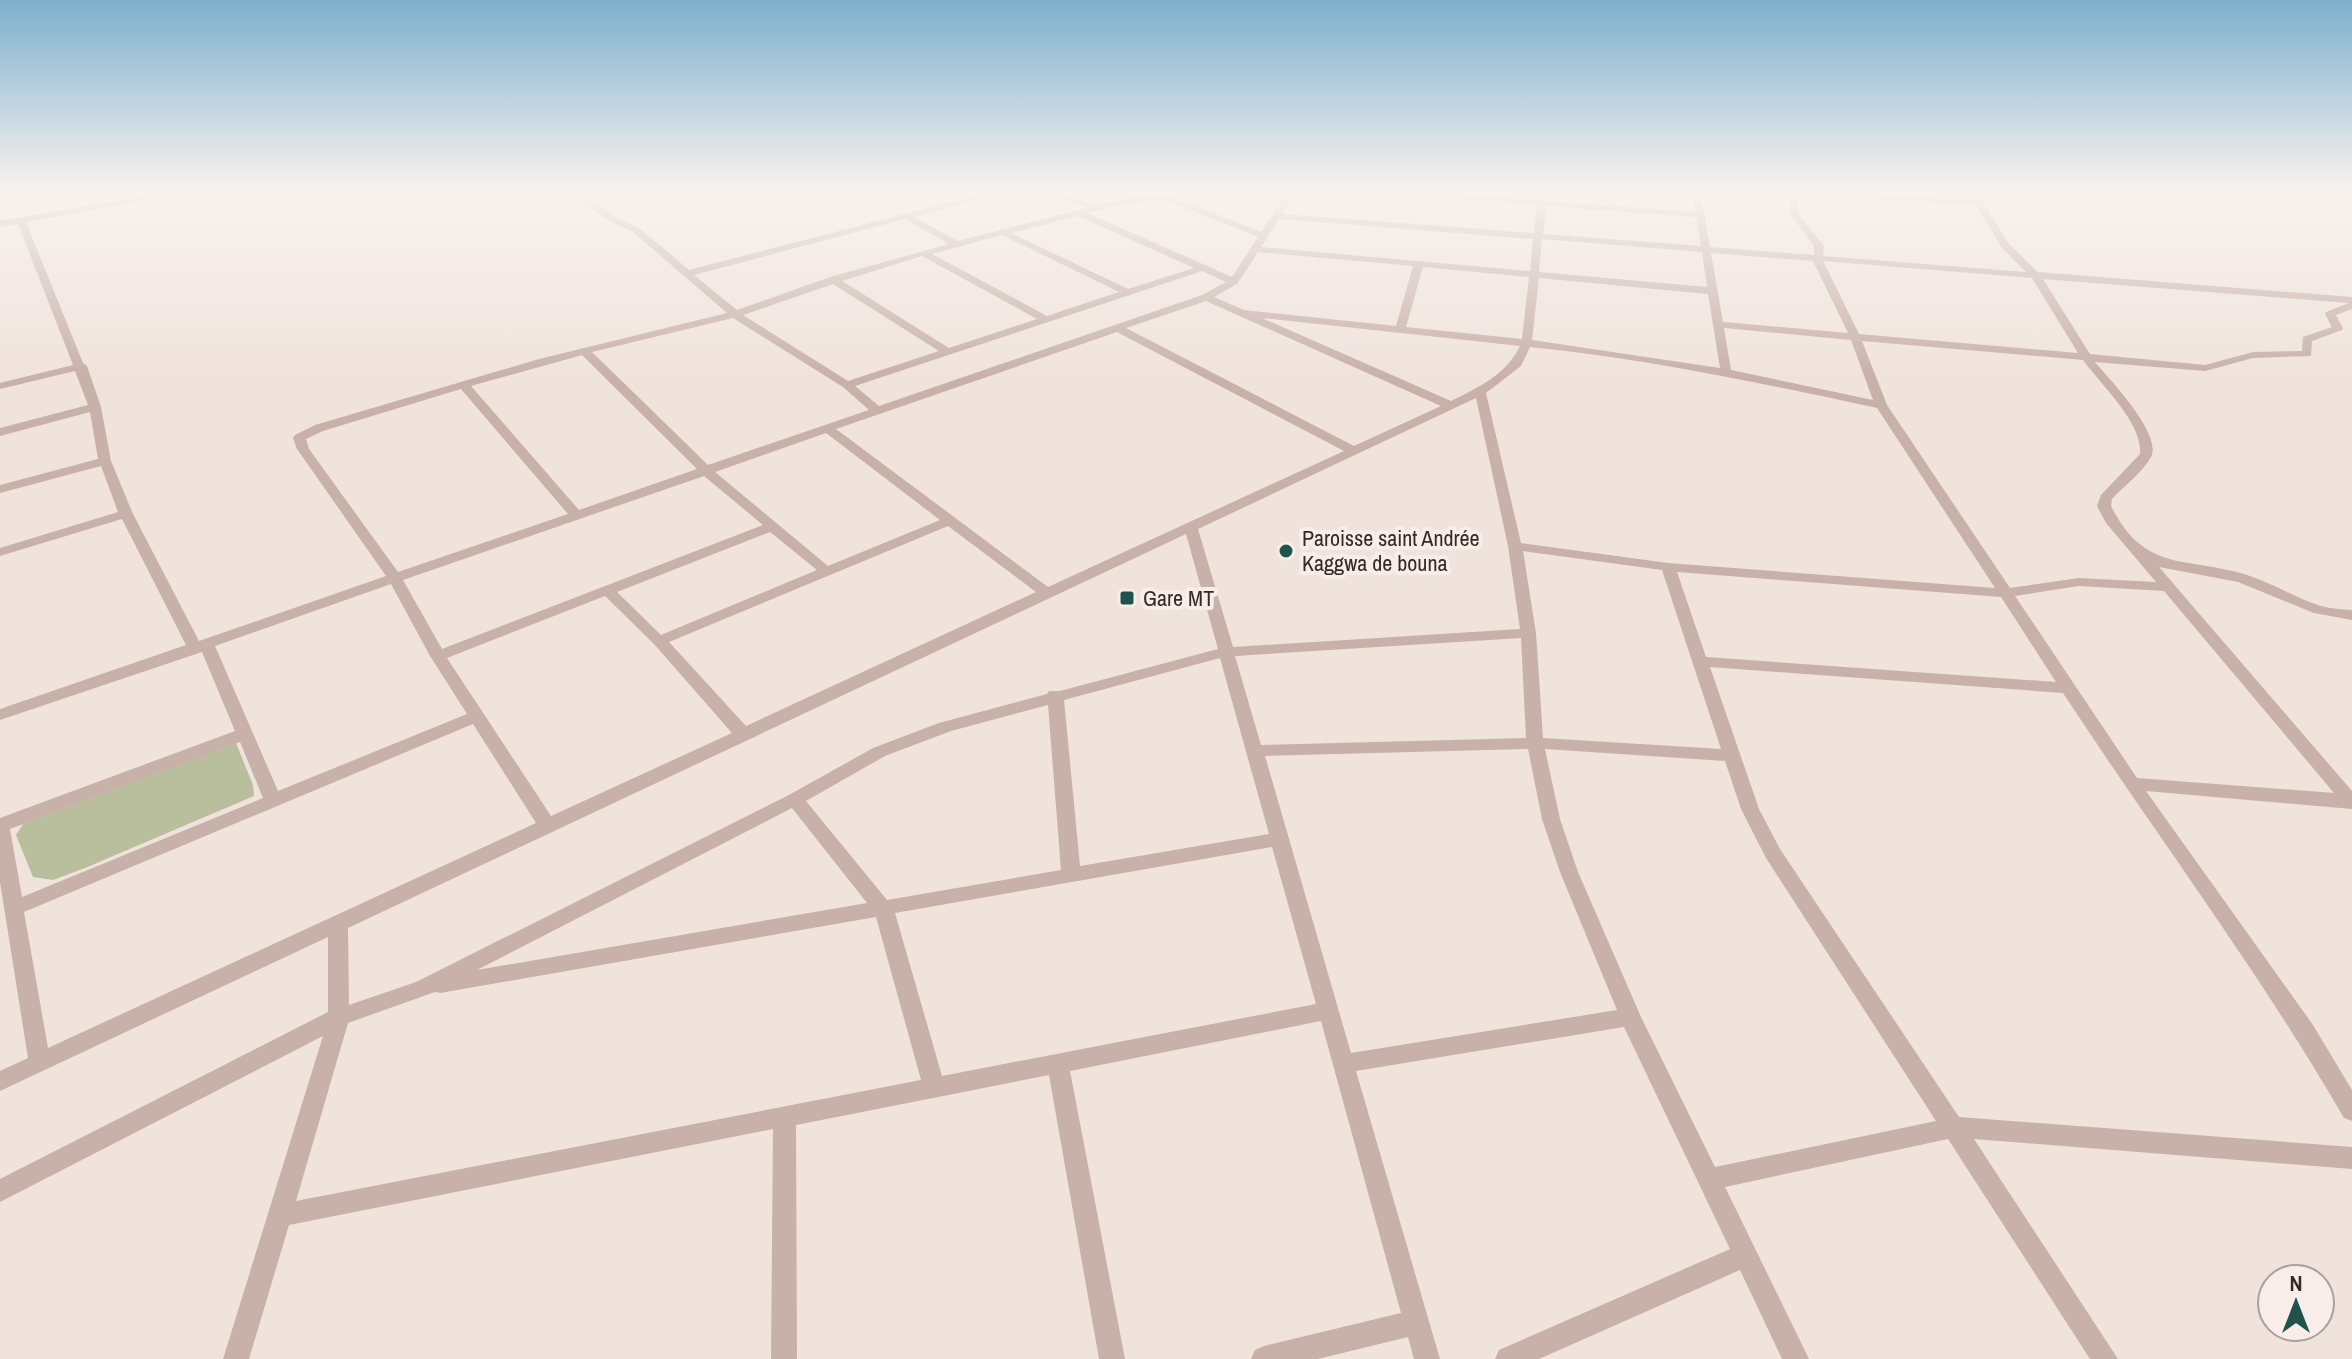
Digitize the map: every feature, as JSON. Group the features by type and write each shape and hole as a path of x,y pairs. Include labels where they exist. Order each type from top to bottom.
{"street":[{"path":"34,252 81,366 95,407 105,461 126,514 201,647 273,800"},
{"path":"664,252 735,314 847,385 878,411"},
{"path":"689,273 769,252"},
{"path":"1044,252 1130,294"},
{"path":"1168,252 1234,282"},
{"path":"0,715 1120,329 1206,297 1234,282 1255,252"},
{"path":"1297,252 1713,291"},
{"path":"0,1081 1480,392 1510,371 1521,358 1527,341 1536,252"},
{"path":"1705,252 1721,325 1726,372"},
{"path":"1721,252 2352,302"},
{"path":"1819,252 1818,261 1856,339 1881,405 2132,784 2345,1085 2352,1111"},
{"path":"2012,252 2037,277 2088,360 2128,408 2147,445 2146,455 2120,479 2104,506 2166,587 2352,802"},
{"path":"547,825 438,656 396,580 298,441 307,432 584,351 735,314 833,279 923,253 1047,320"},
{"path":"1400,329 1419,263"},
{"path":"847,385 1203,268"},
{"path":"833,279 946,351"},
{"path":"1206,297 1452,406"},
{"path":"1721,325 2200,368 2253,355 2307,354 2307,339 2338,328 2330,314 2352,302"},
{"path":"1244,313 1527,341 1726,372 1881,405"},
{"path":"1120,329 1354,451"},
{"path":"584,351 707,472 826,571"},
{"path":"0,386 81,366"},
{"path":"464,385 577,516"},
{"path":"1480,392 1515,546 1528,633 1535,743 1551,819 1569,872 1630,1017 1796,1359"},
{"path":"0,432 95,407"},
{"path":"828,429 1046,593"},
{"path":"0,489 105,461"},
{"path":"0,552 126,514"},
{"path":"659,641 951,520"},
{"path":"438,656 773,526"},
{"path":"1191,527 1427,1359"},
{"path":"1515,546 1668,567 2004,593 2079,582 2166,587"},
{"path":"2134,548 2164,564 2242,578 2319,610 2352,615"},
{"path":"1668,567 1750,809 1773,853 1956,1127 2105,1359"},
{"path":"609,592 659,641 744,735"},
{"path":"0,1191 339,1017 423,988 795,799 879,752 945,727 1055,695 1225,652 1528,633"},
{"path":"1700,661 2067,688"},
{"path":"1055,695 1071,875"},
{"path":"17,907 476,716"},
{"path":"40,1063 17,907 0,826 244,734"},
{"path":"1253,751 1535,743 1732,756"},
{"path":"2132,784 2352,802"},
{"path":"795,799 884,910 934,1088"},
{"path":"423,988 1278,839"},
{"path":"236,1359 339,1017 338,923"},
{"path":"281,1215 1327,1011"},
{"path":"1342,1064 1630,1017"},
{"path":"1058,1064 1112,1359"},
{"path":"784,1359 785,1117"},
{"path":"1709,1179 1956,1127 2352,1158"},
{"path":"1508,1359 1746,1255"},
{"path":"1264,1359 1416,1322"}],"green space":[{"path":"236,743 253,785 254,796 53,880 33,877 16,835 23,824"}],"place":[{"name":"Paroisse saint Andrée Kaggwa de bouna","path":"1286,551"},
{"name":"Gare MT","path":"1127,598"}]}
